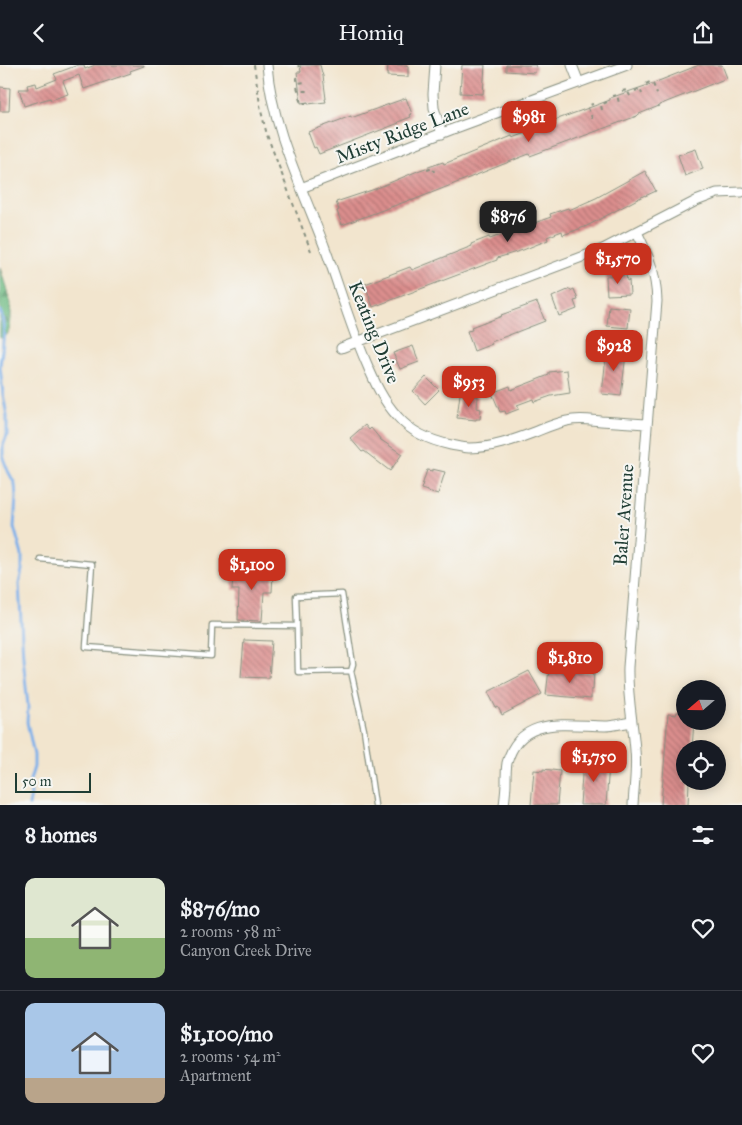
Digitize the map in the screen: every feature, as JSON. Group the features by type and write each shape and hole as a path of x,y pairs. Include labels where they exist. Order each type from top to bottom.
{"street":[{"name":"Keating Drive","path":"267,65 272,102 301,188 376,384 385,401 398,418 415,431 433,440 469,448 510,441 567,421 581,419 646,424"},
{"path":"435,65 432,93 434,108 442,134"},
{"path":"572,65 579,83"},
{"name":"Misty Ridge Lane","path":"301,188 627,65"},
{"path":"340,348 603,249 696,201 717,193 742,191"},
{"name":"Baler Avenue","path":"633,805 636,769 627,683 657,301 652,263 637,231"},
{"path":"504,805 509,757 516,743 534,729 548,725 608,726 632,722"}],"lane":[{"path":"40,559 92,564 86,647 211,656 212,625 297,626"},
{"path":"351,671 298,672 296,596 342,594 353,664 351,671 364,730 375,805"}],"path":[{"path":"254,65 261,111 267,135 311,251"},
{"path":"296,77 298,83 305,82"},
{"path":"646,84 653,84 656,94"},
{"path":"297,87 300,91 307,91"},
{"path":"635,91 640,89 642,94"},
{"path":"622,91 627,90 631,98"},
{"path":"612,96 617,95 619,103"},
{"path":"299,98 300,103 308,103"},
{"path":"602,110 601,105 606,102"},
{"path":"593,118 588,108 594,104"},
{"path":"427,170 432,168 434,172"}],"green space":[{"path":"0,268 9,297 11,319 9,332 6,336 0,338"}],"building":[{"path":"78,65 84,65 85,69 95,65 144,66 130,71 131,73 84,89 79,75 63,81 68,94 24,106 19,89 28,89 27,85 36,83 37,87 57,79 54,74"},
{"path":"300,65 320,65 326,102 301,103 297,72 301,72"},
{"path":"388,65 407,65 408,77 387,76"},
{"path":"462,65 485,65 483,94 460,93"},
{"path":"506,65 536,65 535,73 506,71"},
{"path":"699,65 722,65 727,78 659,105 637,116 530,156 529,154 411,201 342,225 336,202 375,189 420,170 443,162 444,164 512,136 513,138 542,127 541,125"},
{"path":"0,87 10,88 9,111 0,111"},
{"path":"406,98 412,114 410,115 411,117 319,154 316,147 314,148 308,132"},
{"path":"696,149 703,169 685,176 678,155"},
{"path":"645,171 656,191 587,226 563,235 562,231 547,237 548,240 373,307 365,284 410,267 412,270 472,246 471,244 489,237 490,239 551,217 550,214 568,208 569,210 596,198"},
{"path":"626,275 627,281 629,280 630,294 607,295 606,276"},
{"path":"570,289 570,291 574,289 578,300 574,301 577,309 559,316 552,297"},
{"path":"537,302 545,321 491,342 492,344 474,351 467,331 472,330 471,327"},
{"path":"609,306 630,308 628,328 607,326"},
{"path":"413,346 419,362 400,369 393,353"},
{"path":"607,347 624,349 623,354 626,354 621,396 602,394"},
{"path":"567,370 570,393 551,396 534,402 533,399 517,405 519,409 506,414 505,411 500,412 492,393 510,386 511,390 549,375 549,372"},
{"path":"426,377 439,390 425,404 413,391"},
{"path":"460,394 478,396 477,408 481,409 480,419 457,418"},
{"path":"365,425 369,430 371,428 381,440 402,454 390,471 364,451 362,452 350,438"},
{"path":"432,469 445,472 438,494 421,489 427,470 432,471"},
{"path":"240,566 267,567 267,574 273,574 272,592 264,592 262,621 238,620 239,590 232,590 233,573 239,573"},
{"path":"244,640 272,641 269,678 241,677"},
{"path":"549,669 594,673 591,699 546,695"},
{"path":"529,671 542,694 502,715 488,692"},
{"path":"668,714 676,715 676,730 693,730 693,740 676,740 676,790 689,790 688,805 661,805"},
{"path":"583,760 609,764 606,805 580,805"},
{"path":"543,769 560,771 557,805 531,805 534,770 543,771"}],"waterway":[{"path":"0,311 4,331 0,366"},
{"path":"0,366 7,416 7,435 3,446 3,458 15,484 14,527 22,555 22,570 19,584 23,658 28,706 27,722 34,755 29,805"}]}
